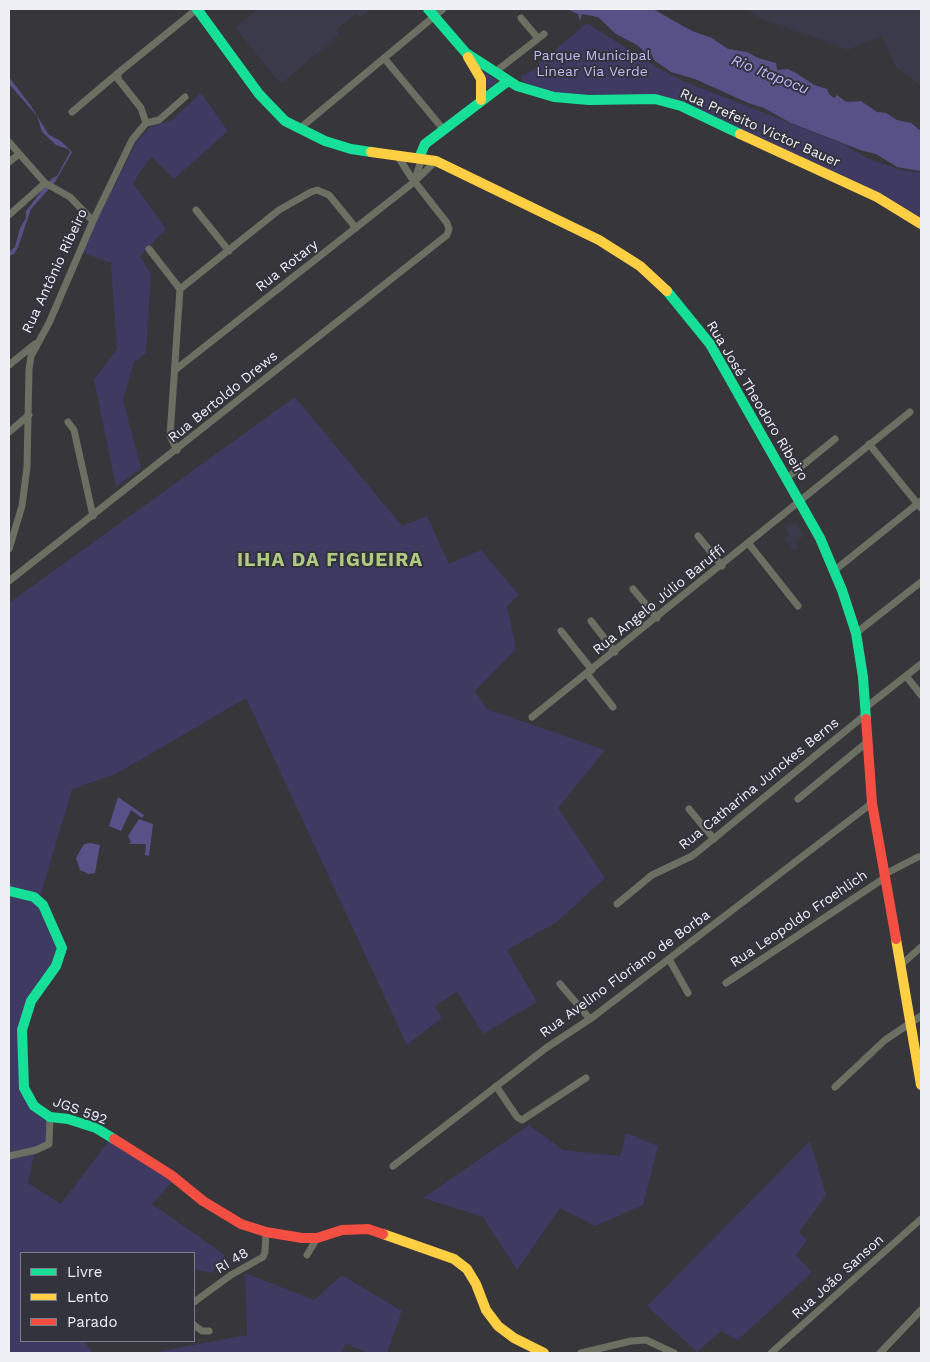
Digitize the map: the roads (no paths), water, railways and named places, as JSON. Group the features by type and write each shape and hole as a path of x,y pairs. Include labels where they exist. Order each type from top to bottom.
{"main road":[{"name":"Rua José Theodoro Ribeiro","path":"197,9 272,110 299,129 326,141 351,149 436,161 598,240 640,266 659,282 710,344 800,502 834,570 856,633 863,677 866,743 872,803 921,1085"},
{"name":"Rua Prefeito Victor Bauer","path":"431,12 466,53 508,80 534,92 554,97 589,100 655,99 680,106 877,196 921,224"},
{"path":"466,53 481,79 481,100"},
{"path":"418,158 425,144 508,80"},
{"name":"JGS 592","path":"9,891 34,897 43,906 62,948 56,966 31,1001 22,1030 24,1088 34,1106 50,1117 68,1119 96,1128 171,1175 203,1201 241,1224 266,1232 302,1238 316,1238"},
{"path":"316,1238 342,1230 368,1229 454,1259 467,1269 476,1284 489,1316 514,1338 544,1353"}],"street":[{"path":"72,112 197,9"},
{"path":"299,129 384,58 431,12 443,9"},
{"path":"495,72 540,36 521,18"},
{"path":"384,58 444,129"},
{"path":"118,73 118,79 141,108 146,124"},
{"name":"Rua Antônio Ribeiro","path":"9,549 22,506 29,415 29,369 37,342 49,323 93,221 132,140 146,124 159,120 186,97"},
{"path":"9,142 45,182 70,197 93,221"},
{"path":"9,162 19,154"},
{"path":"397,155 414,182"},
{"path":"414,182 420,164 418,158"},
{"name":"Rua Rotary","path":"175,370 414,182 436,161"},
{"path":"9,215 45,182"},
{"name":"Rua Bertoldo Drews","path":"9,581 447,235 449,229 414,182"},
{"path":"180,289 288,204 317,190 329,194 356,228"},
{"path":"196,210 228,251"},
{"path":"149,248 180,289 170,436 177,450"},
{"path":"9,365 37,342"},
{"path":"15,360 24,363 29,369"},
{"name":"Rua Angelo Júlio Baruffi","path":"532,717 722,566 910,412"},
{"path":"9,432 29,415"},
{"path":"68,422 74,430 93,516"},
{"path":"787,478 835,439"},
{"path":"834,570 920,504 870,444"},
{"path":"698,536 722,566"},
{"path":"749,544 798,606"},
{"path":"856,633 921,582"},
{"path":"633,589 657,618"},
{"path":"591,621 615,652"},
{"path":"561,631 613,707"},
{"name":"Rua Catharina Junckes Berns","path":"617,904 652,874 692,856 714,839 921,664"},
{"path":"906,676 921,695"},
{"path":"798,799 866,743"},
{"name":"Rua Avelino Floriano de Borba","path":"393,1166 557,1040 590,1019 872,803"},
{"path":"689,809 714,839"},
{"name":"Rua Leopoldo Froehlich","path":"726,983 885,876 918,858"},
{"path":"901,965 921,947"},
{"path":"669,959 688,993"},
{"path":"560,984 590,1019"},
{"path":"835,1088 885,1040 911,1025 921,1016"},
{"path":"496,1086 517,1117 522,1120 586,1078"},
{"path":"9,1156 36,1150 49,1144 50,1117"},
{"name":"Rua João Sanson","path":"771,1353 921,1219"},
{"name":"RI 48","path":"195,1301 231,1275 263,1257 266,1232"},
{"path":"308,1256 316,1238"},
{"path":"880,1353 921,1310"},
{"path":"913,1320 921,1315"},
{"path":"195,1326 202,1331 209,1332"},
{"path":"581,1353 631,1341 646,1340 674,1353"}],"water":[{"name":"Rio Itapocu","path":"567,9 653,9 692,31 712,38 728,49 747,52 758,58 776,63 777,70 788,69 814,85 827,89 834,98 837,95 846,102 861,101 877,112 886,113 897,120 911,123 921,131 921,171 897,167 876,154 863,151 791,123 764,108 748,103 695,79 671,72 654,60 650,51 646,53 637,45 616,34 598,17 582,14 580,21 578,14"},
{"path":"9,77 31,106 49,135 61,141 72,152 55,182 31,209 18,247 14,254 9,256 9,252 15,247 20,228 26,218 26,211 51,179 57,176 70,152 68,149 56,145 42,132 37,116 9,84"},
{"path":"118,797 144,815 142,818 131,810 121,831 109,826"},
{"path":"139,819 153,824 149,856 145,855 146,844 129,844 131,842 128,836"},
{"path":"84,844 100,845 95,873 89,874 80,870 76,858"}],"district":[{"name":"ILHA DA FIGUEIRA","path":"330,560"}],"park label":[{"name":"Parque Municipal Linear Via Verde","path":"592,64"}]}
